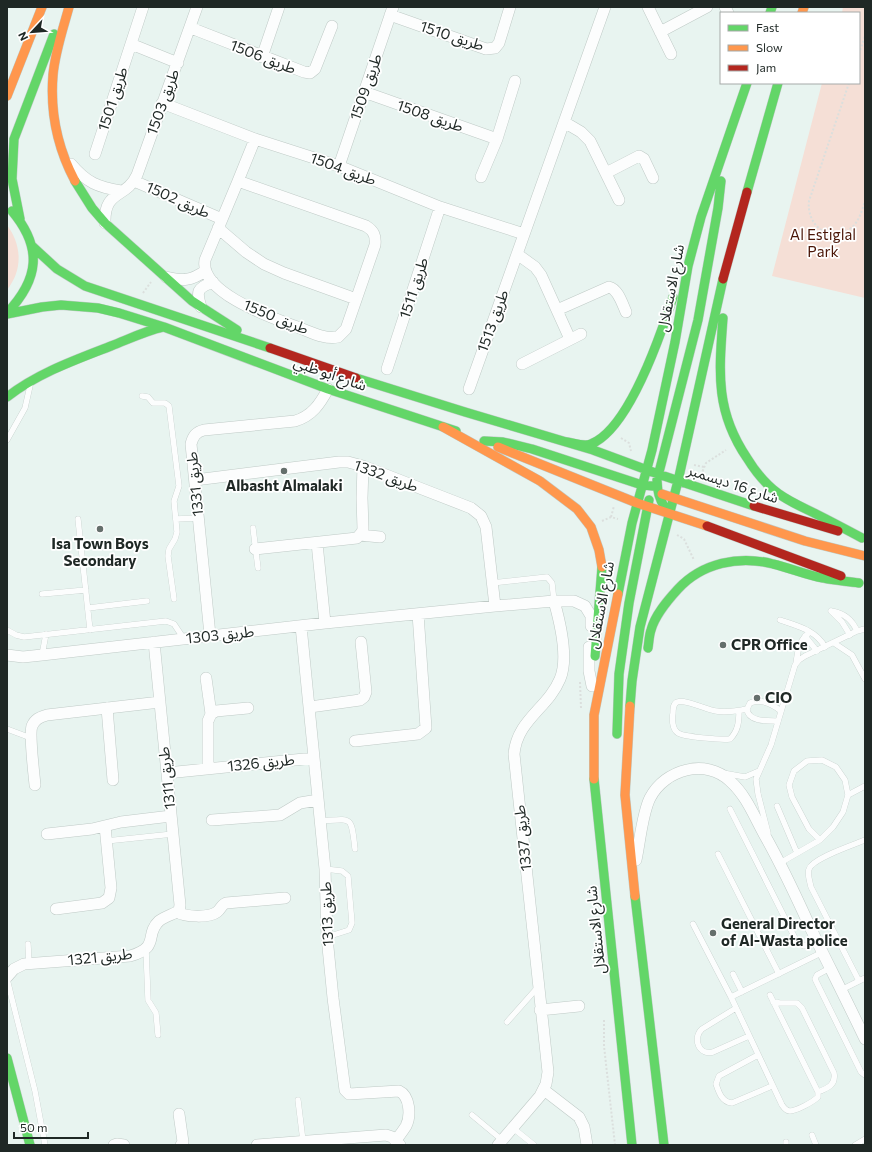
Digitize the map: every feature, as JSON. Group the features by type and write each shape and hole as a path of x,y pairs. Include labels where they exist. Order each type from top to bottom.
{"main road":[{"path":"7,96 42,7"},
{"path":"67,7 53,75 53,114 62,154 71,176 81,194 94,212 201,307 257,343"},
{"path":"20,219 12,179 14,140 49,44 67,7"},
{"path":"7,68 30,35"},
{"name":"شارع الاستقلال","path":"646,470 652,450 675,342 688,266 701,217 747,84"},
{"path":"624,795 632,681 640,627 678,480 724,274 778,84"},
{"path":"617,742 619,674 629,603 651,488 658,474 698,320 718,208 726,142"},
{"path":"7,206 20,219 28,232 34,262 26,291 17,304 7,313"},
{"name":"شارع أبو ظبي","path":"32,246 56,269 70,279 84,286 381,386 593,450"},
{"path":"567,442 592,444 604,437 619,419 649,362 664,326 676,289 688,266"},
{"path":"724,274 724,301 719,372 722,405 731,431 744,455 760,476 778,493 798,506 864,539"},
{"name":"شارع أبو ظبي","path":"7,313 42,307 80,306 119,312 164,327 328,389 484,441 637,504"},
{"path":"7,397 32,380 144,332 164,327"},
{"path":"443,427 540,481 577,509 591,527 600,550 602,566 591,700 594,715"},
{"path":"484,441 503,442 532,449 651,488 673,498 806,541 865,556"},
{"name":"شارع 16 ديسمبر","path":"593,450 646,470 749,504 864,539"},
{"path":"646,470 651,488 669,513"},
{"path":"651,488 678,480"},
{"name":"شارع الاستقلال","path":"632,1145 594,777 594,715 637,504 651,488"},
{"path":"637,504 719,530 862,584"},
{"path":"646,658 651,631 656,618 668,599 679,586 696,574 716,565 733,560 759,561 818,577 862,584"},
{"path":"627,751 642,681"},
{"path":"618,764 618,771 624,795 664,1145"},
{"path":"7,1058 30,1145"}],"street":[{"name":"طريق 1501","path":"95,154 143,7"},
{"name":"طريق 1503","path":"134,181 197,7"},
{"path":"262,57 279,7"},
{"name":"طريق 1510","path":"391,11 486,49 495,48 499,43 510,7"},
{"name":"طريق 1513","path":"469,389 605,7"},
{"path":"648,7 670,54"},
{"path":"660,32 707,7"},
{"name":"طريق 1509","path":"339,166 391,11"},
{"name":"طريق 1506","path":"190,28 262,57 310,73 316,69 332,26"},
{"path":"131,44 178,62"},
{"path":"482,177 497,139 515,81"},
{"name":"طريق 1508","path":"364,92 497,139"},
{"name":"طريق 1504","path":"162,103 255,139 339,166 440,207 524,234"},
{"path":"564,122 586,136 590,141 618,200"},
{"path":"166,277 177,280 188,280 197,277 205,271 205,260 255,139"},
{"path":"62,154 81,176 88,181 103,188 122,191"},
{"path":"606,173 639,156 644,159 653,178"},
{"path":"105,222 104,213 108,203 129,187 134,181"},
{"name":"طريق 1502","path":"134,181 220,223"},
{"name":"طريق 1550","path":"205,271 212,282 236,301 260,313 332,338 338,337 346,329 375,245 376,240 371,229 238,181"},
{"name":"طريق 1511","path":"387,369 440,207"},
{"path":"220,223 246,252 264,264 284,273 356,299"},
{"path":"517,254 535,267 541,275 570,339"},
{"path":"201,307 198,291 203,286 212,282"},
{"path":"557,310 609,287 616,291 626,312"},
{"path":"522,364 580,334"},
{"name":"طريق 1331","path":"210,636 191,444 194,436 196,433 204,430 295,421 301,419 317,407 328,389"},
{"name":"طريق 1332","path":"195,480 339,462 352,463 472,508 481,516 486,527 495,606"},
{"path":"360,536 363,529 363,466"},
{"path":"255,549 354,539 360,536 380,537"},
{"path":"317,543 325,623"},
{"name":"طريق 1303","path":"7,655 23,657 325,623 495,606 554,601 574,601 585,606 590,612 591,620 588,657 592,686"},
{"name":"طريق 1337","path":"544,1090 548,1072 540,1010 514,754 516,741 521,730 554,690 562,673 564,660 562,641 554,601"},
{"path":"355,741 418,734 426,728 418,614"},
{"name":"طريق 1313","path":"301,626 325,869 327,937 345,1090 349,1094 399,1091 403,1093 407,1100 409,1115 398,1142"},
{"name":"طريق 1311","path":"154,642 180,904 179,911 177,912"},
{"path":"310,707 360,700 364,697 366,692 361,642"},
{"name":"طريق 1303","path":"7,663 23,657"},
{"name":"طريق 1326","path":"206,678 211,714 208,721 208,768"},
{"path":"35,785 31,738 32,726 38,718 42,716 160,702"},
{"path":"107,708 113,780"},
{"path":"211,714 216,711 248,708"},
{"name":"طريق 1326","path":"167,773 314,758"},
{"path":"633,876 646,808 651,797 658,788 666,780 688,769 699,768 719,772 730,780 743,796 772,848 865,1039"},
{"path":"212,820 280,815 302,802 318,800"},
{"path":"47,834 92,829 121,822 171,816"},
{"path":"56,909 102,903 109,898 111,888 105,826"},
{"path":"177,912 189,916 211,914 216,913 226,903 285,898"},
{"name":"طريق 1321","path":"7,978 18,966 29,964 130,956 146,949 150,944 156,925 160,920 177,912"},
{"path":"540,1010 579,1006"},
{"path":"500,1143 544,1090 578,1117 584,1127 587,1145"},
{"path":"180,1114 183,1142 181,1145"},
{"path":"257,1145 386,1135 398,1142"},
{"path":"114,1145 124,1145"}],"lane":[{"path":"7,440 25,408 28,390 32,380"},
{"path":"142,396 148,397 154,403 165,403 169,406 179,486 174,501 177,532 169,549 168,556 174,599"},
{"path":"176,520 198,518"},
{"path":"78,519 90,630"},
{"path":"253,528 258,568"},
{"path":"492,583 547,577 552,583 554,601"},
{"path":"42,594 86,590"},
{"path":"88,608 147,601"},
{"path":"850,635 842,622 831,611 839,612 848,617 852,621 857,631"},
{"path":"780,620 810,632 819,638 825,647"},
{"path":"7,630 24,637 168,621 174,624 184,639"},
{"path":"795,665 799,660 857,631 865,629"},
{"path":"772,848 756,787 756,779 771,745 795,665 799,644 810,632"},
{"path":"42,655 46,634"},
{"path":"805,636 817,651"},
{"path":"834,643 852,655 865,679"},
{"path":"778,721 752,718 749,716 747,709 750,703 757,701 771,705 781,711"},
{"path":"739,711 739,722 736,734 730,739 713,739 678,734 674,729 672,722 673,707 675,703 678,702 685,702 716,712 739,711 747,709"},
{"path":"7,729 31,738"},
{"path":"780,863 820,840 833,828 843,812 848,795 845,780 836,768 822,760 807,761 794,771 789,785 792,798 809,829 820,840"},
{"path":"719,772 745,777 759,771"},
{"path":"848,795 865,786"},
{"path":"777,806 797,853"},
{"path":"730,809 796,940 804,946 817,941"},
{"path":"320,821 346,820 350,822 352,826 355,849"},
{"path":"106,841 173,834"},
{"path":"859,981 811,887 809,868 817,860 865,840"},
{"path":"718,854 778,974"},
{"path":"325,869 342,871 348,876 352,923 349,930 327,937"},
{"path":"693,924 736,1008 772,1086 782,1105 786,1110 791,1111 814,1101 818,1097 818,1092 770,995"},
{"path":"28,944 29,964"},
{"path":"146,949 148,1000 156,1013 158,1036"},
{"path":"731,998 822,952"},
{"path":"830,968 817,975 816,981 860,1072 865,1075"},
{"path":"733,974 742,992"},
{"path":"7,978 35,1091 45,1145"},
{"path":"841,990 865,978"},
{"path":"507,1022 538,987"},
{"path":"773,1002 797,1003 802,1008 834,1073 835,1079 832,1084 818,1092"},
{"path":"736,1008 698,1033 696,1038 701,1050 704,1053 709,1054 749,1036"},
{"path":"758,1055 719,1076 716,1084 722,1097 728,1103 732,1103 772,1086"},
{"path":"298,1100 308,1142"},
{"path":"472,1116 500,1143"},
{"path":"513,1128 534,1145"},
{"path":"812,1135 816,1145"},
{"path":"856,1145 865,1139"}],"path":[{"path":"860,51 865,36"},
{"path":"849,84 809,200 809,212 814,224 823,231 828,233 846,232 855,224 865,201"}],"green space":[{"name":"Al Estiglal Park","path":"843,7 865,7 865,298 772,276 822,84 860,84 860,12 842,12"},
{"path":"7,225 16,241 19,258 16,274 7,290"}],"traffic: fast":[{"path":"770,12 772,7"},
{"path":"20,219 12,179 14,139 54,34"},
{"path":"618,594 632,523 652,450 675,342 688,266 701,217 747,84"},
{"path":"747,192 778,84"},
{"path":"75,181 92,208 105,223 192,301 237,330"},
{"path":"669,513 660,498 657,480 698,320 718,208 721,181"},
{"path":"7,313 26,288 31,276 33,263 29,238 12,211"},
{"path":"32,246 57,269 85,286 270,348"},
{"path":"630,706 640,627 678,481 723,279"},
{"path":"567,442 582,445 591,444 605,435 618,420 642,379 652,356 673,297"},
{"path":"7,314 61,305 98,308 119,313 164,327 328,389 456,431"},
{"path":"723,318 720,374 724,407 729,424 747,458 761,478 779,494 862,538"},
{"path":"7,397 31,381 70,362 137,335 163,327"},
{"path":"356,378 593,450 658,474 754,506"},
{"path":"484,441 503,442 532,449 642,485 653,486"},
{"path":"617,734 619,674 629,603 649,500"},
{"path":"648,648 650,632 655,619 678,589 698,573 722,563 747,560 760,561 817,577 859,583"},
{"path":"595,656 602,567"},
{"path":"594,779 632,1145"},
{"path":"635,896 664,1145"},
{"path":"7,1058 30,1145"}],"traffic: slow":[{"path":"7,96 42,7"},
{"path":"69,7 54,66 52,89 56,130 64,156 75,181"},
{"path":"802,12 804,7"},
{"path":"443,427 540,481 577,509 591,527 599,550 602,567"},
{"path":"498,447 637,503 707,526"},
{"path":"662,494 805,541 865,556"},
{"path":"594,779 594,715 618,594"},
{"path":"630,706 625,795 635,896"}],"traffic: jam":[{"path":"723,279 747,192"},
{"path":"270,348 356,378"},
{"path":"754,506 838,531"},
{"path":"707,526 841,576"}],"place":[{"name":"Albasht Almalaki","path":"284,471"},
{"name":"Isa Town Boys Secondary","path":"100,529"},
{"name":"CPR Office","path":"723,645"},
{"name":"CIO","path":"757,698"},
{"name":"General Director of Al-Wasta police","path":"713,933"}]}
